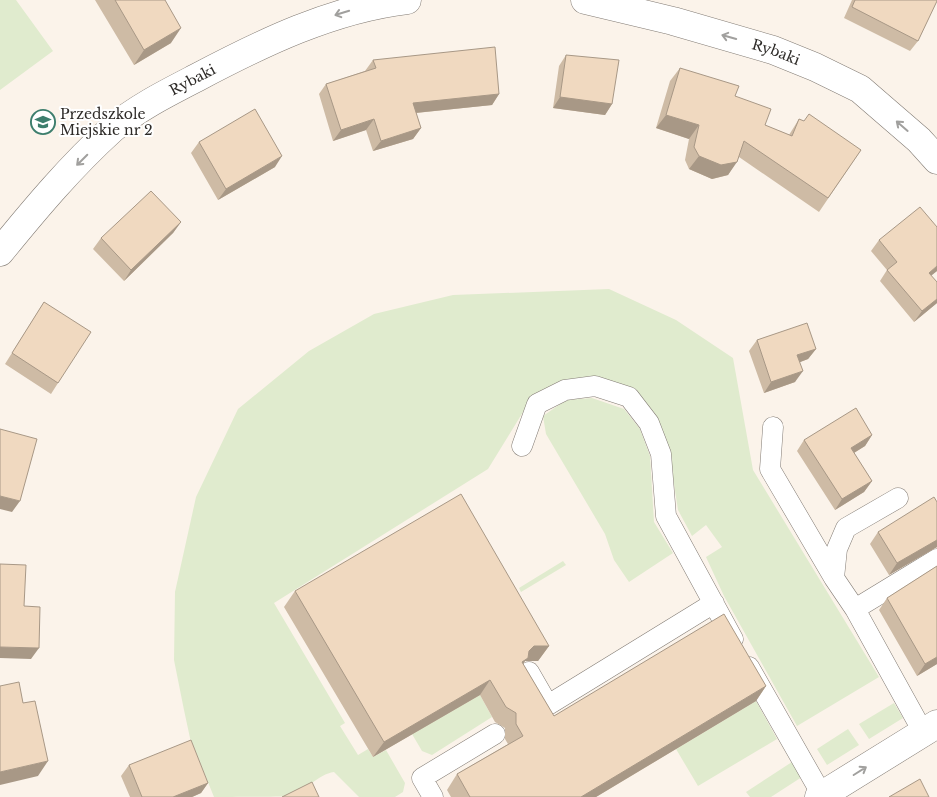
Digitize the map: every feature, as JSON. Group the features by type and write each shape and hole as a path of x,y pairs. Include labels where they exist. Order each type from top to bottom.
{"street":[{"name":"Rybaki","path":"0,252 42,200 113,129 155,99 224,63 324,19 373,4 407,0"},
{"name":"Rybaki","path":"585,0 672,21 764,47 815,67 860,89 919,140 937,160"},
{"path":"821,796 930,728"}],"lane":[{"path":"522,446 537,404 565,390 596,386 629,397 649,423 661,454 666,516 821,796"},
{"path":"774,427 770,469 834,578 930,728"},
{"path":"834,578 837,549 846,528 898,498"},
{"path":"855,609 937,559"},
{"path":"529,672 548,705 714,603"},
{"path":"433,797 422,778 495,734"}],"green space":[{"path":"0,0 16,0 53,51 0,90"},
{"path":"609,289 676,320 733,358 753,470 879,677 797,726 724,596 706,557 722,547 706,525 692,536 678,510 669,452 635,392 531,399 488,469 274,603 345,723 340,726 358,755 368,749 373,757 386,750 405,783 403,792 395,797 359,797 334,772 328,773 290,796 214,797 190,738 174,660 175,592 196,497 238,409 309,351 374,314 453,295"},
{"path":"592,398 624,409 640,429 650,456 654,522 673,553 629,582 614,560 605,534 546,434 543,416 566,400"},
{"path":"563,561 566,565 521,592 519,588"},
{"path":"480,695 492,717 432,755 422,751 412,734"},
{"path":"756,701 777,739 698,786 676,749"},
{"path":"894,703 903,718 869,739 859,724"},
{"path":"848,729 859,745 827,765 817,749"},
{"path":"795,760 805,775 771,797 750,797 746,792"}],"building":[{"path":"115,0 165,0 181,28 144,50"},
{"path":"855,0 937,1 918,41 852,7"},
{"path":"495,47 499,94 413,103 421,128 381,141 374,119 341,130 326,84 376,68 373,60"},
{"path":"566,55 619,60 612,104 560,97"},
{"path":"680,68 739,86 735,96 771,109 765,125 792,136 799,119 804,121 809,114 861,150 828,198 744,141 737,162 721,165 699,156 694,147 699,125 666,115"},
{"path":"255,109 282,156 226,189 199,142"},
{"path":"151,191 181,222 131,270 101,238"},
{"path":"920,207 937,227 937,266 929,273 937,282 937,299 922,311 887,270 897,262 879,240"},
{"path":"44,302 91,332 58,383 12,353"},
{"path":"807,323 816,349 797,355 803,371 771,382 757,340"},
{"path":"856,408 872,435 851,448 872,481 842,499 804,440"},
{"path":"0,429 37,439 20,501 0,496"},
{"path":"461,494 549,646 534,646 529,651 528,658 522,662 554,716 724,614 766,686 581,797 470,797 457,774 523,736 516,724 516,713 506,707 490,680 384,742 295,591"},
{"path":"934,497 937,502 937,540 897,563 878,532"},
{"path":"0,564 26,565 24,606 40,607 39,648 0,647"},
{"path":"937,566 937,657 925,664 887,598"},
{"path":"19,682 23,703 35,701 48,761 0,772 0,686"},
{"path":"191,740 208,783 173,797 142,797 129,765"},
{"path":"920,779 929,797 889,797"},
{"path":"312,782 319,797 282,797"}],"place":[{"name":"Przedszkole Miejskie nr 2","path":"43,122"}]}
